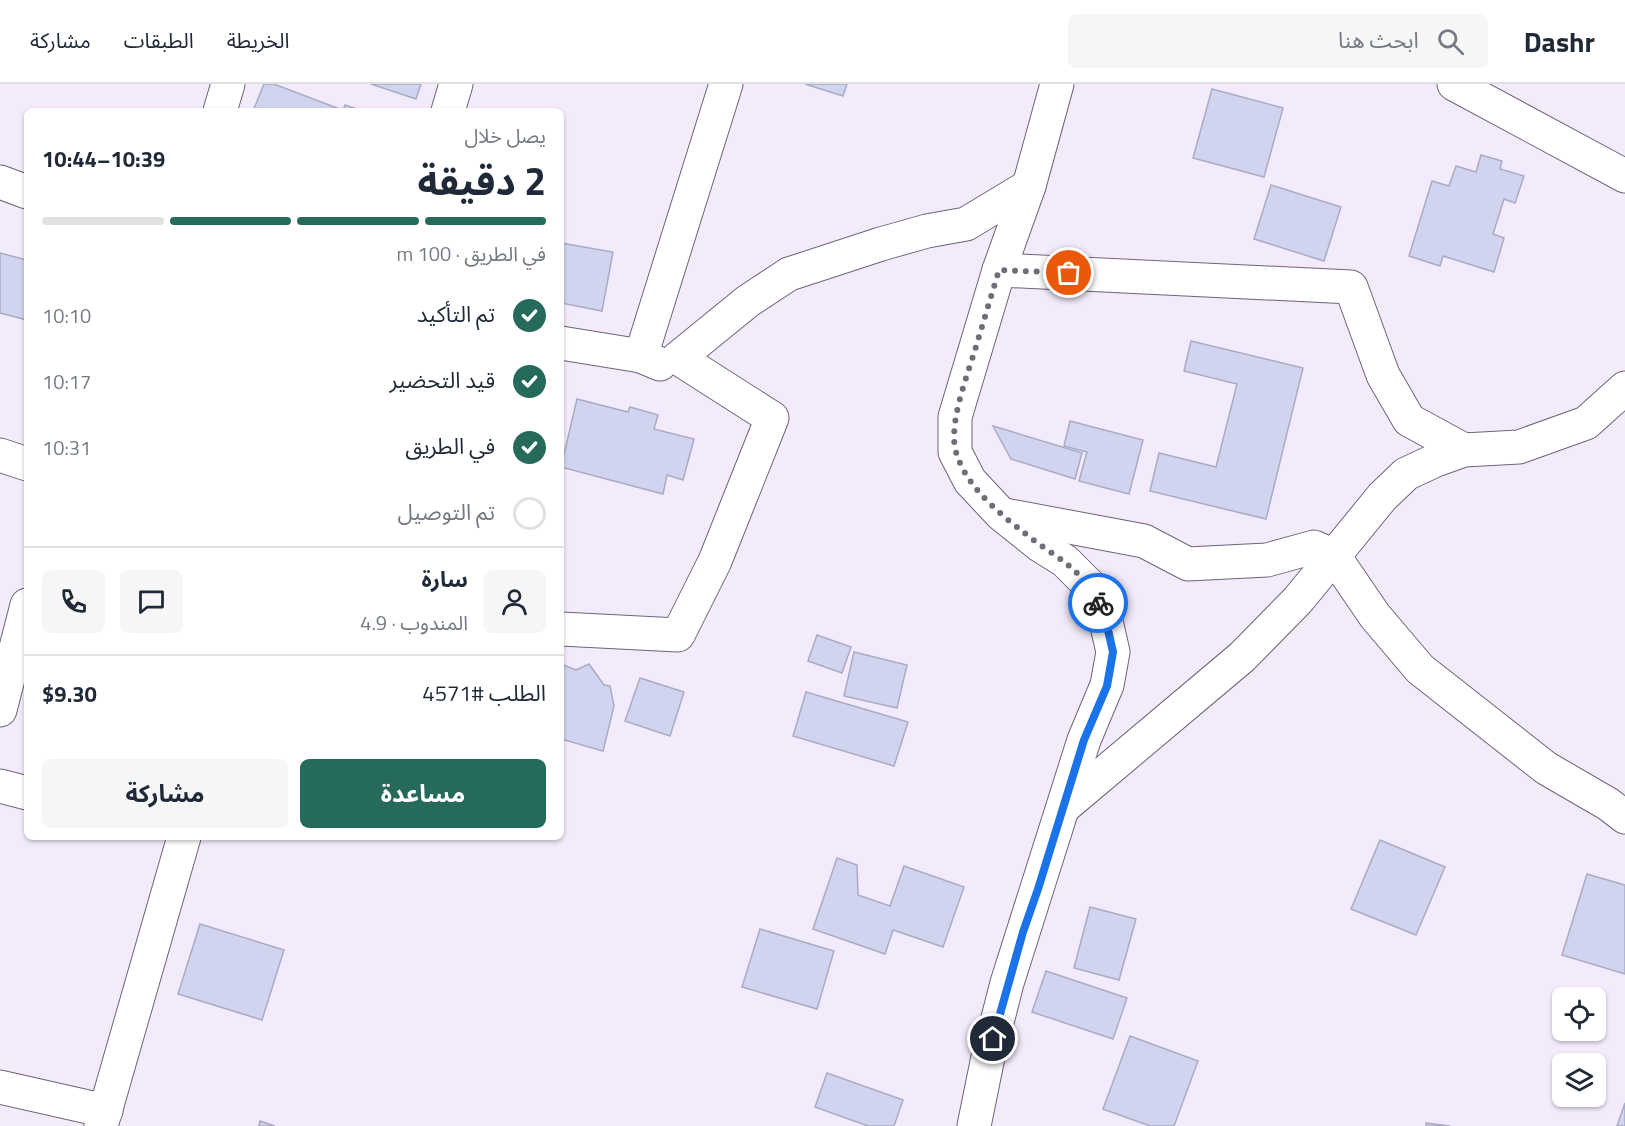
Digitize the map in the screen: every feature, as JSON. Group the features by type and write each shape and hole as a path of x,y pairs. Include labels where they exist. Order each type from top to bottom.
{"street":[{"path":"221,108 228,84"},
{"path":"449,108 456,84"},
{"path":"641,356 726,84"},
{"path":"974,1126 1007,983 1065,806 1084,740 1107,686 1113,652 1105,617 1089,585 1065,561 1041,546 1001,514 970,481 956,452 955,417 999,270 1029,186 1057,84"},
{"path":"1454,84 1625,177"},
{"path":"0,182 24,191"},
{"path":"772,418 678,358 748,301 789,274 927,231 966,224 1029,186"},
{"path":"999,270 1351,287 1383,375 1409,420 1464,450"},
{"path":"564,343 641,356 772,418"},
{"path":"1065,806 1242,657 1298,600 1382,497 1406,474 1464,450 1519,447 1586,423 1625,388"},
{"path":"564,629 678,635 715,561 772,418"},
{"path":"0,455 24,463"},
{"path":"1001,514 1144,541 1188,564 1268,560 1314,547 1335,556 1375,616 1420,669 1546,768 1608,804 1625,817"},
{"path":"0,710 24,617"},
{"path":"0,786 24,792"},
{"path":"0,1087 104,1119 183,840"}],"building":[{"path":"264,84 274,84 337,108 254,108"},
{"path":"371,84 421,84 416,99"},
{"path":"805,84 847,84 843,96"},
{"path":"1212,89 1283,108 1264,177 1193,158"},
{"path":"1481,155 1502,161 1500,169 1524,176 1515,203 1504,199 1493,234 1504,238 1494,272 1443,256 1440,266 1409,256 1432,181 1449,186 1456,166 1476,172"},
{"path":"1271,185 1341,207 1324,261 1254,239"},
{"path":"564,244 613,252 602,311 564,304"},
{"path":"0,253 24,259 24,319 0,313"},
{"path":"1191,341 1303,368 1266,519 1150,491 1159,453 1216,467 1237,384 1184,371"},
{"path":"577,399 628,412 630,407 658,415 654,429 694,439 683,480 667,475 663,494 564,468 564,454"},
{"path":"1070,421 1143,440 1129,494 1079,481 1087,452 1064,446"},
{"path":"993,426 1082,453 1075,479 1011,459"},
{"path":"817,635 851,647 842,673 808,661"},
{"path":"854,652 907,665 897,708 844,696"},
{"path":"589,664 604,685 610,686 614,706 603,751 564,740 564,665 576,670"},
{"path":"640,678 684,692 670,736 625,721"},
{"path":"806,692 908,722 894,766 793,736"},
{"path":"1380,840 1445,867 1416,935 1351,909"},
{"path":"837,858 857,865 858,895 890,906 904,866 964,887 943,947 893,930 885,954 813,929"},
{"path":"1587,874 1625,885 1625,974 1562,955"},
{"path":"1090,907 1136,919 1119,980 1074,968"},
{"path":"200,924 284,950 262,1020 178,994"},
{"path":"760,929 834,951 817,1009 742,987"},
{"path":"1046,971 1127,998 1113,1039 1032,1012"},
{"path":"1130,1036 1198,1061 1174,1126 1150,1126 1103,1109"},
{"path":"827,1073 903,1100 894,1126 868,1126 815,1107"},
{"path":"1625,1103 1625,1126 1617,1126"},
{"path":"260,1121 275,1126 259,1126"},
{"path":"1426,1123 1450,1126 1426,1126"}],"way so far":[{"path":"1069,273 999,270 955,417 956,452 970,481 1001,514 1041,546 1065,561 1089,585 1098,603"}],"route":[{"path":"993,1039 1007,983 1065,806 1084,740 1107,686 1113,652 1105,617 1098,603"}]}
